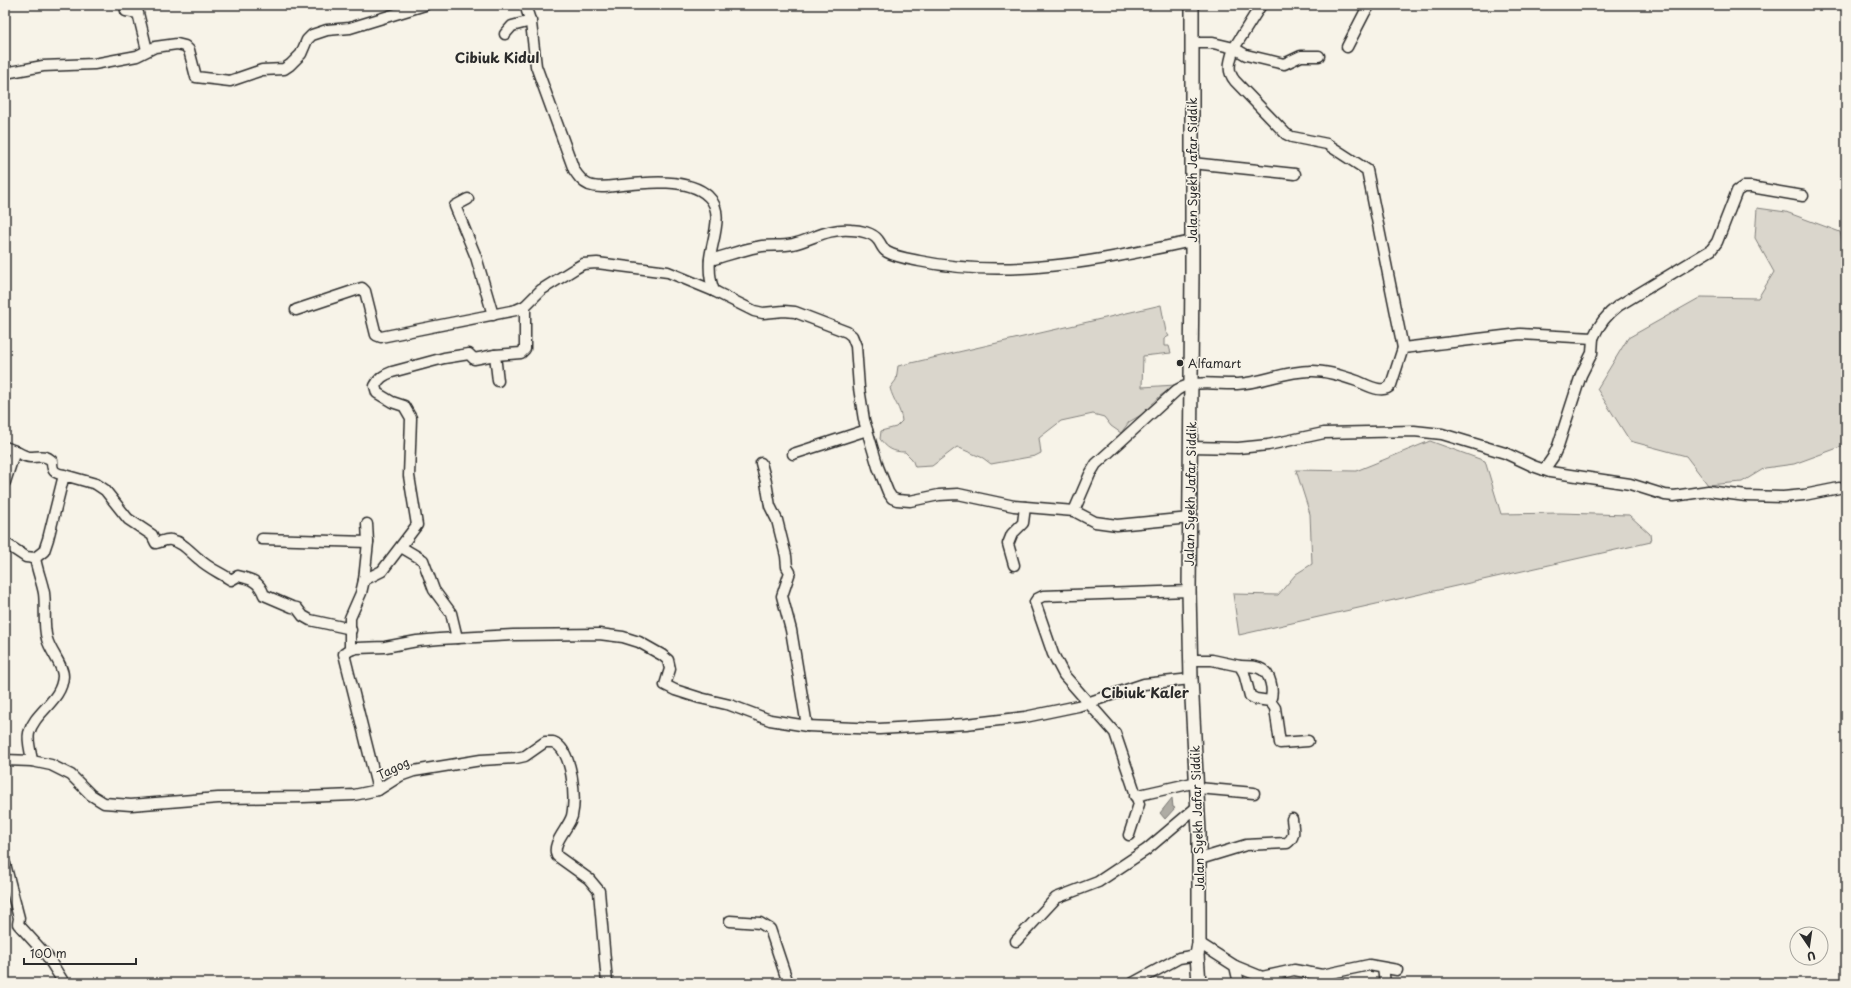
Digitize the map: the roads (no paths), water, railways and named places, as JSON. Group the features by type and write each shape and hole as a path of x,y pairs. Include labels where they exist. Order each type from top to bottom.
{"main road":[{"name":"Jalan Syekh Jafar Siddik","path":"1192,5 1190,591 1191,679 1198,785 1200,859 1198,949 1199,983"}],"street":[{"path":"125,5 126,11 138,13 147,50"},
{"path":"5,73 43,66 94,64 137,56 155,47 170,44 182,44 189,50 195,75 198,78 235,81 262,70 288,68 301,54 307,40 312,35 327,30 350,28 425,5"},
{"path":"525,5 531,21 533,48 539,76 574,170 582,181 589,185 601,187 664,183 684,185 701,191 711,200 716,214 710,260 710,274 714,291"},
{"path":"1074,511 1096,464 1178,390 1191,384 1249,383 1304,371 1314,371 1338,375 1376,389 1384,390 1392,385 1403,348 1367,170 1327,144 1292,137 1283,132 1231,76 1229,67 1234,48 1261,5"},
{"path":"1347,47 1370,5"},
{"path":"505,34 512,26 531,21"},
{"path":"1192,43 1214,44 1234,48 1246,55 1284,64 1301,56 1319,56"},
{"path":"1192,163 1295,174"},
{"path":"1544,470 1553,457 1558,446 1581,375 1592,353 1593,338 1599,324 1606,315 1618,306 1712,250 1717,242 1737,191 1751,186 1803,196"},
{"path":"468,200 454,206 476,257 493,315"},
{"path":"710,260 757,247 795,244 824,232 837,230 851,230 868,233 877,239 886,252 896,256 920,262 986,269 1052,266 1108,258 1192,242"},
{"path":"296,310 362,288 365,291 374,331 378,337 508,313 525,306 547,286 576,268 591,263 662,271 714,291 754,311 763,313 784,311 795,312 847,332 852,336 856,346 860,401 867,430 878,467 892,498 910,501 939,495 958,494 1025,507 1074,511 1095,522 1117,525 1190,518"},
{"path":"364,580 382,571 417,525 409,476 411,418 404,406 381,396 375,390 375,386 379,379 385,374 444,358 469,354 474,359 521,353 525,349 525,306"},
{"path":"1403,348 1504,335 1526,334 1593,338"},
{"path":"496,355 498,381"},
{"path":"793,454 867,430"},
{"path":"1191,447 1238,448 1268,445 1324,433 1414,431 1442,434 1505,453 1544,470 1630,484 1670,495 1708,491 1746,496 1783,497 1804,495 1839,488"},
{"path":"5,482 10,449 30,457 36,455 49,458 52,461 52,470 54,473 96,484 105,490 128,519 152,535 156,543 169,539 178,542 194,553 198,559 225,577 231,580 238,576 254,581 261,587 264,595 297,608 303,616 310,620 351,630"},
{"path":"761,463 770,506 777,520 786,556 787,567 790,572 782,596 790,630 807,726"},
{"path":"5,543 26,557 34,558 44,552 64,475"},
{"path":"1014,565 1008,544 1012,534 1023,523 1025,507"},
{"path":"350,650 350,618 361,593 364,580 368,542 367,524"},
{"path":"262,539 368,542"},
{"path":"401,547 423,560 434,590 451,613 457,638"},
{"path":"32,761 29,734 38,717 52,702 60,688 63,675 60,666 49,647 46,637 44,593 34,558"},
{"path":"1129,835 1139,804 1113,730 1064,675 1057,663 1036,606 1037,599 1043,596 1190,591"},
{"path":"378,790 344,654 357,648 385,647 425,640 513,635 599,634 623,637 639,642 668,660 670,669 664,682 667,687 700,698 730,705 770,720 807,726 880,729 966,724 1025,717 1088,703 1144,684 1191,679"},
{"path":"1191,660 1212,660 1240,666 1260,668 1266,673 1271,684 1273,694 1270,701"},
{"path":"1240,666 1244,673 1250,696 1253,699 1270,701"},
{"path":"1270,701 1275,710 1280,743 1308,741"},
{"name":"Tagog","path":"5,760 32,761 61,769 71,775 98,800 111,805 218,798 340,796 378,790 400,776 414,771 481,760 516,758 525,756 545,742 548,741 557,743 562,748 569,763 573,799 571,817 556,845 556,852 557,856 594,883 600,891 607,983"},
{"path":"1135,796 1198,785 1254,793"},
{"path":"1016,941 1056,898 1098,882 1146,850 1198,806"},
{"path":"1200,859 1246,845 1287,843 1292,840 1294,833 1292,819"},
{"path":"5,864 19,918 18,924 46,956 64,983"},
{"path":"730,921 760,923 770,929 788,983"},
{"path":"1133,983 1198,949 1262,977 1294,970 1317,975 1366,965 1397,970"},
{"path":"1235,966 1240,983"},
{"path":"1383,968 1385,983"}],"place":[{"name":"Alfamart","path":"1180,363"}],"district":[{"name":"Cibiuk Kidul","path":"497,57"},
{"name":"Cibiuk Kaler","path":"1145,692"}]}
